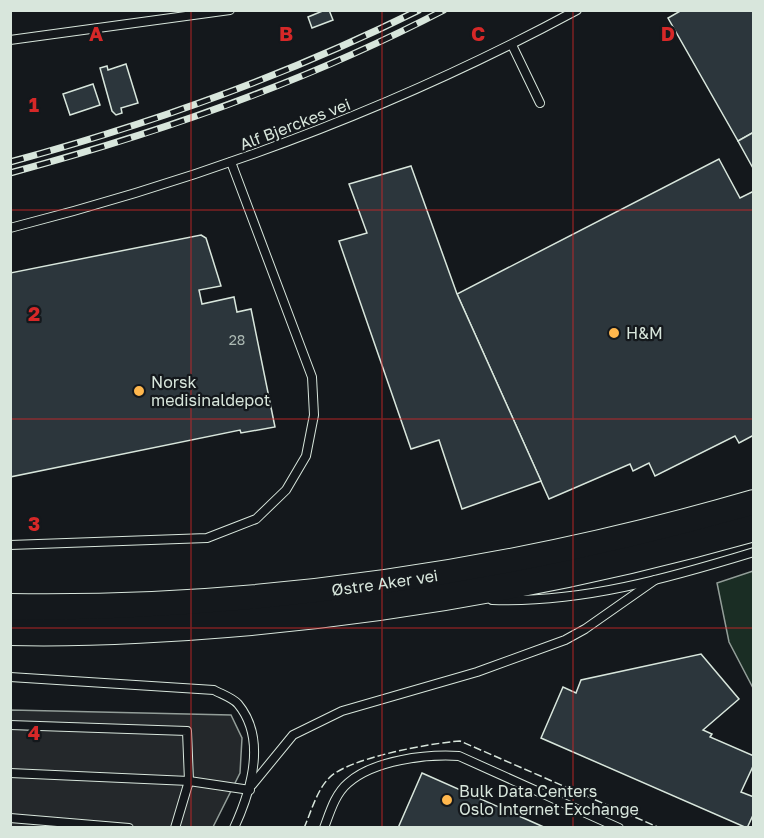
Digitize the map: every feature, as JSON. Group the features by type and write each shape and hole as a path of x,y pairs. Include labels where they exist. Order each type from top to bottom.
{"highway":[{"name":"Østre Aker vei","path":"10,607 212,601 448,574 568,550 753,503"},
{"name":"Østre Aker vei","path":"10,632 212,625 341,613 449,598 647,558 753,528"}],"lane":[{"path":"10,40 230,10"},
{"name":"Alf Bjerckes vei","path":"10,228 102,205 231,162 394,100 512,45 577,10"},
{"path":"512,45 540,103"},
{"path":"10,545 207,538 256,519 286,490 306,456 314,415 312,377 231,162"},
{"path":"449,598 553,599 655,580 753,552"},
{"path":"234,828 251,788 292,735 342,711 477,672 565,640 585,629 655,580"},
{"path":"10,677 214,690 238,704 254,734 251,788"},
{"path":"10,725 187,731 189,781 176,828"},
{"path":"324,828 337,796 348,783 363,773 435,754 459,756 618,828"},
{"path":"10,774 189,781 251,788"},
{"path":"10,818 129,828"}],"green space":[{"path":"754,571 753,688 729,642 717,583"}],"shaded area":[{"path":"11,710 231,715 242,738 240,773 213,827 11,828"}],"building":[{"path":"329,10 333,20 312,28 308,17"},
{"path":"682,10 754,10 754,132 738,141 668,18"},
{"path":"126,64 138,103 121,108 122,113 116,115 112,111 100,68 107,66 108,70"},
{"path":"93,84 100,105 70,115 63,94"},
{"path":"754,132 754,170 738,141"},
{"name":"H&M","path":"719,159 740,198 754,191 754,435 739,443 735,436 655,476 649,463 633,471 630,464 549,499 457,294"},
{"path":"411,166 457,294 541,481 462,509 439,440 411,449 339,241 367,233 349,184"},
{"name":"Norsk medisinaldepot","path":"201,235 206,238 221,286 199,290 202,304 234,297 237,312 251,309 275,427 241,433 240,430 10,477 10,273"},
{"path":"701,654 739,699 703,730 712,734 710,737 754,756 754,764 741,792 754,797 754,813 747,828 541,738 563,687 576,693 581,680"},
{"name":"Bulk Data Centers Oslo Internet Exchange","path":"422,773 546,828 398,828"}],"railway":[{"path":"10,162 115,131 218,96 320,56 419,10"},
{"path":"10,173 122,141 286,83 444,10"}],"fence":[{"path":"304,828 321,789 329,778 339,771 353,764 391,753 460,741 660,828"}],"place":[{"name":"H&M","path":"614,333"},
{"name":"Norsk medisinaldepot","path":"139,391"},
{"name":"Bulk Data Centers Oslo Internet Exchange","path":"447,800"}]}
